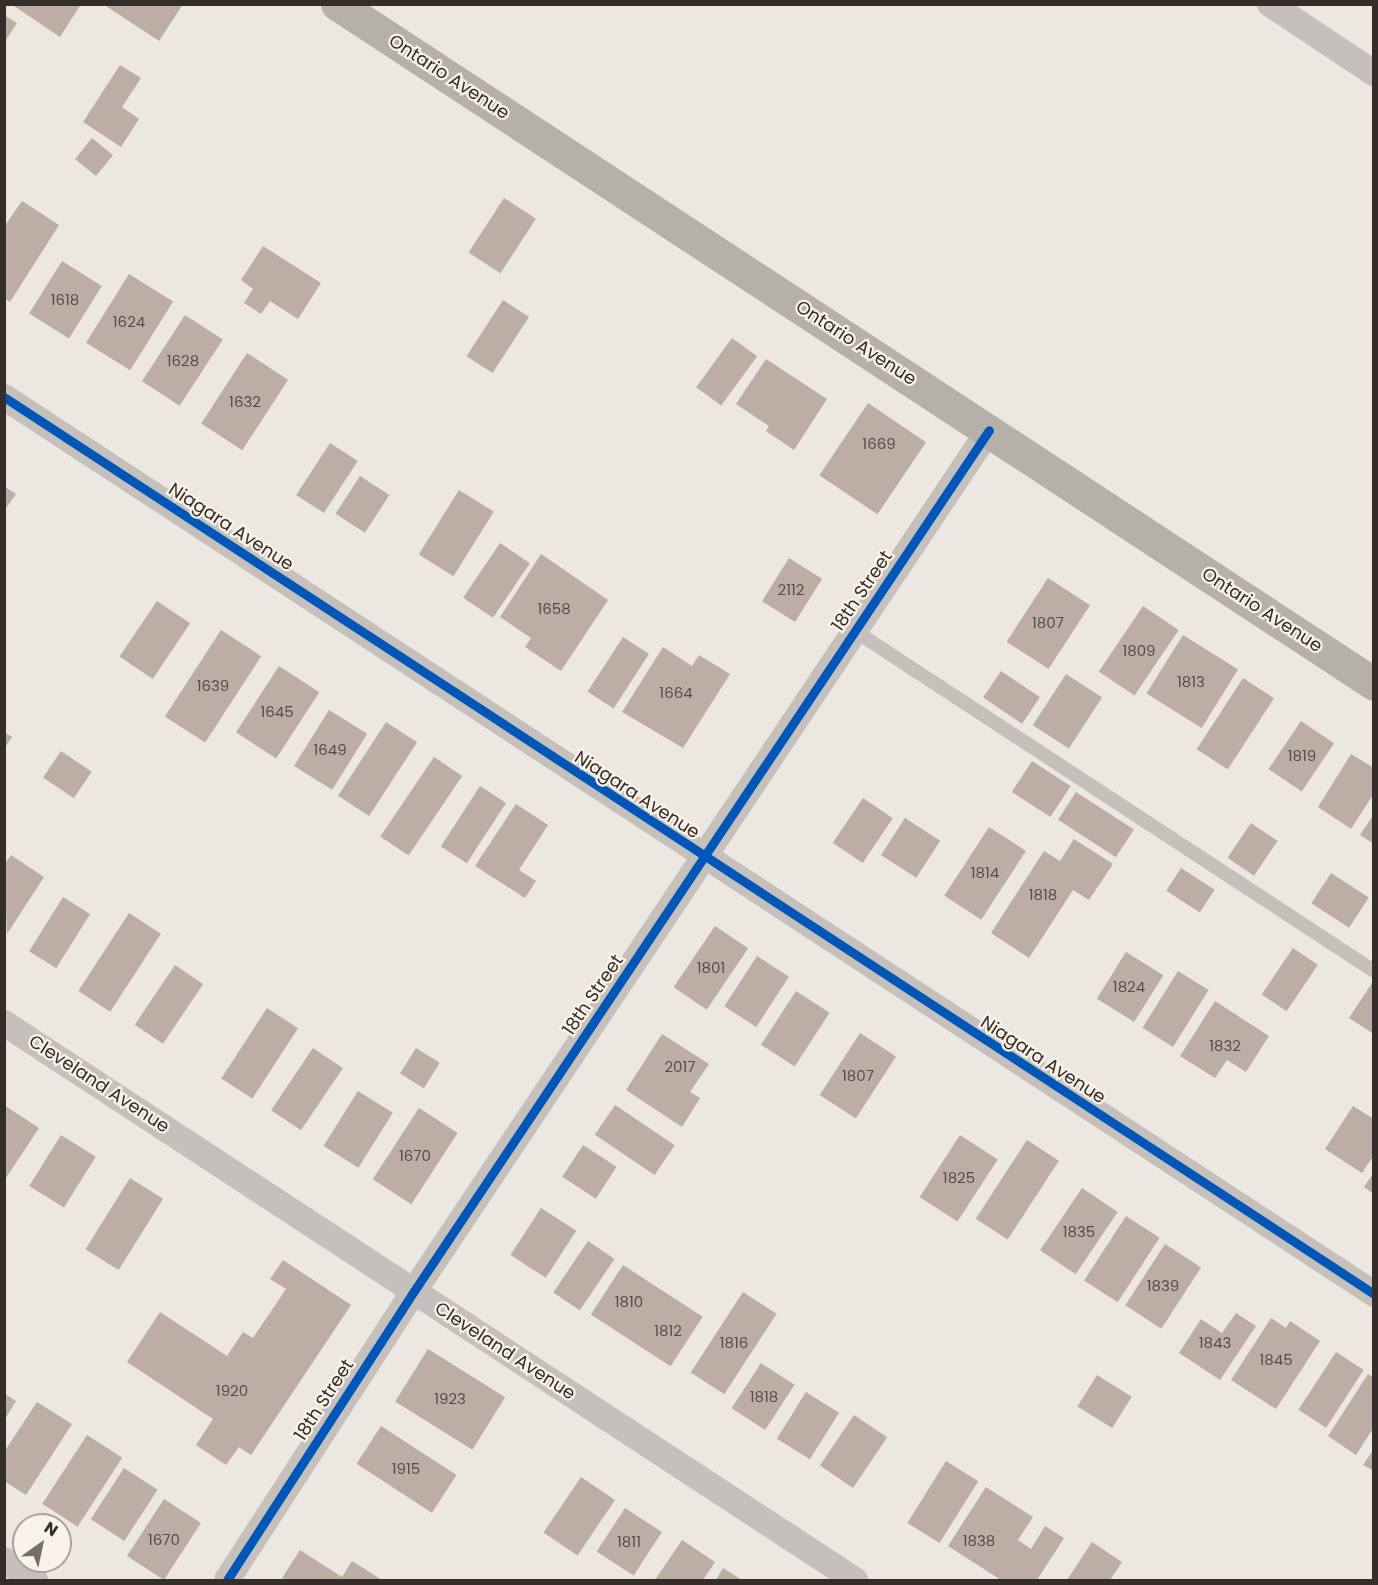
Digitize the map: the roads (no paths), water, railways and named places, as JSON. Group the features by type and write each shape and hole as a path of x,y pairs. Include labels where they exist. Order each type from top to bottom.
{"main road":[{"name":"Ontario Avenue","path":"337,4 1374,684"}],"street":[{"path":"1270,4 1374,73"},
{"name":"Niagara Avenue","path":"4,397 704,859 1374,1294"},
{"name":"18th Street","path":"227,1581 414,1291 989,430"},
{"name":"Cleveland Avenue","path":"4,1023 855,1581"},
{"path":"4,1560 34,1581"}],"lane":[{"path":"855,631 1374,971"}]}
